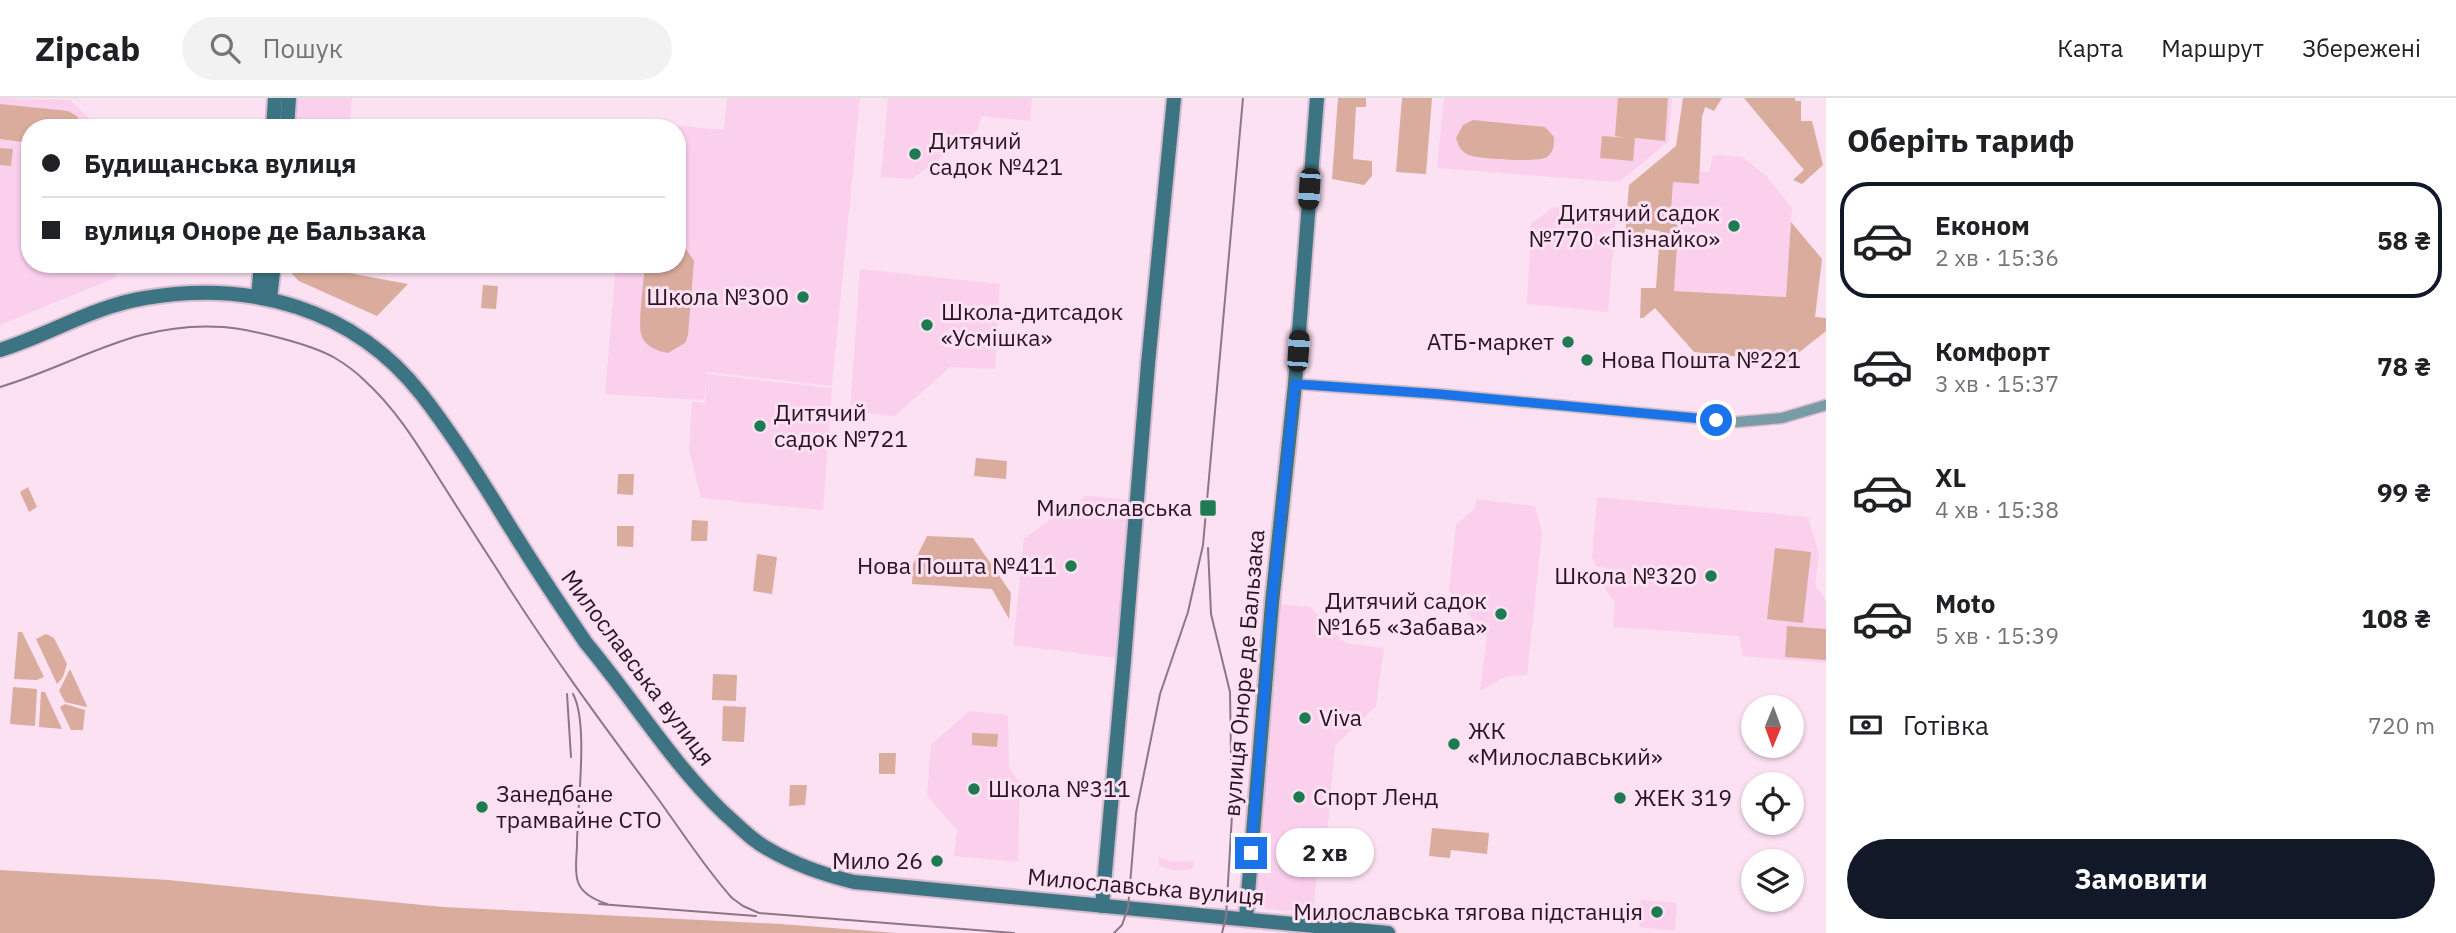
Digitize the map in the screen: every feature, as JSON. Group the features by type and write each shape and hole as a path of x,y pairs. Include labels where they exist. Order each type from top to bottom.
{"street":[{"path":"274,119 275,98"},
{"path":"288,119 289,98"},
{"path":"1101,906 1174,98"},
{"name":"вулиця Оноре де Бальзака","path":"1246,918 1273,591 1295,384 1317,98"},
{"path":"262,273 264,298"},
{"path":"264,298 271,273"},
{"name":"Милославська вулиця","path":"0,350 90,314 144,298 200,293 264,298 324,317 361,338 386,358 421,393 468,460 586,643 649,727 703,792 749,836 768,849 825,875 855,881 1388,933"},
{"path":"1295,384 1438,394 1737,422 1782,418 1826,405"}],"shaded area":[{"path":"0,98 70,100 90,119 21,119 21,273 115,273 117,277 0,325"},
{"path":"295,98 352,98 350,119 293,119"},
{"path":"727,98 860,98 832,386 707,372 704,400 605,394 615,273 686,273 686,126 724,130"},
{"name":"Дитячий садок №421","path":"888,98 1032,98 1030,121 981,116 978,130 912,179 881,177"},
{"path":"1338,98 1366,98 1366,107 1356,107 1353,159 1372,161 1372,176 1364,185 1332,179"},
{"path":"1402,98 1432,98 1426,174 1396,172"},
{"path":"1444,98 1672,98 1668,142 1619,182 1437,168"},
{"path":"1618,98 1668,98 1665,141 1635,138 1633,161 1600,158 1602,136 1626,138 1615,136"},
{"path":"1683,98 1722,98 1714,111 1705,107 1702,117 1699,184 1673,182 1671,210 1678,229 1674,291 1786,297 1791,222 1822,259 1815,317 1826,318 1826,331 1787,362 1694,352 1655,308 1640,318 1641,288 1656,288 1660,231 1645,229 1644,245 1633,245 1624,250 1629,185 1676,146"},
{"path":"1744,98 1795,98 1795,101 1801,101 1801,121 1812,121 1823,165 1802,184 1793,180 1804,170"},
{"path":"0,104 68,111 78,119 21,119 21,142 0,139"},
{"path":"1473,120 1545,127 1554,137 1554,146 1547,157 1533,160 1469,155 1460,148 1456,138 1463,125"},
{"path":"0,148 13,149 11,166 0,165"},
{"name":"Дитячий садок №770 «Пізнайко»","path":"1713,155 1743,157 1767,177 1792,208 1786,297 1674,291 1678,230 1671,210 1673,182 1699,184 1700,171 1709,172"},
{"path":"1553,207 1616,213 1608,312 1527,304 1531,224"},
{"path":"686,249 694,261 688,335 685,343 668,353 645,342 640,328 644,273 686,273"},
{"name":"Школа-дитсадок «Усмішка»","path":"860,269 1000,284 995,369 950,367 895,416 850,411"},
{"path":"349,273 408,284 377,316 299,281 292,274"},
{"path":"483,285 498,286 496,309 481,308"},
{"name":"Дитячий садок №721","path":"707,374 832,388 823,510 701,498 689,449 692,402 705,403"},
{"path":"976,458 1007,461 1006,479 974,476"},
{"path":"618,474 634,474 633,495 617,494"},
{"path":"28,487 37,507 29,512 20,492"},
{"path":"1086,496 1131,500 1117,658 1013,645 1024,538"},
{"name":"Школа №320","path":"1597,497 1808,517 1819,555 1815,585 1826,601 1826,663 1743,656 1739,636 1613,627 1615,602 1605,589 1606,568 1596,566 1592,557"},
{"name":"Дитячий садок №165 «Забава»","path":"1476,499 1535,506 1542,532 1527,675 1505,677 1480,691 1487,637 1449,591 1456,525 1475,508"},
{"path":"692,520 708,521 707,541 691,541"},
{"path":"617,526 634,526 633,547 617,546"},
{"path":"927,536 973,538 1011,593 1009,619 992,589 912,584 913,564"},
{"path":"1775,548 1811,552 1803,623 1767,619"},
{"path":"757,554 777,557 772,594 753,591"},
{"path":"1278,604 1310,607 1345,643 1384,648 1376,706 1335,746 1325,860 1316,881 1313,913 1266,909 1259,905 1256,899"},
{"path":"1787,626 1826,629 1826,660 1785,657"},
{"path":"18,632 22,632 44,677 37,680 14,679"},
{"path":"46,634 54,638 67,664 63,677 57,684 36,639"},
{"path":"70,669 86,707 65,702 59,691"},
{"path":"713,674 737,675 736,701 712,700"},
{"path":"13,687 37,689 35,726 10,724"},
{"path":"41,692 45,692 62,729 39,727"},
{"path":"65,704 85,710 83,730 71,730 60,707"},
{"path":"723,706 746,707 744,742 722,741"},
{"name":"Школа №311","path":"969,711 1008,715 1009,769 1020,782 1018,862 954,856 957,830 927,796 931,745"},
{"path":"972,733 998,734 997,747 972,745"},
{"path":"879,753 896,753 895,774 879,774"},
{"path":"790,785 807,785 805,805 789,806"},
{"path":"1432,828 1489,833 1487,854 1451,850 1450,858 1429,856"},
{"path":"1159,857 1172,862 1193,861 1194,864 1192,869 1171,870 1159,865"},
{"path":"0,870 168,880 443,907 781,924 897,933 0,933"},
{"path":"1641,900 1677,903 1675,931 1639,927"}],"tram line":[{"path":"1114,933 1122,925 1128,908 1136,813 1160,694 1188,612 1203,545 1243,98"},
{"path":"0,387 134,337 191,327 235,328 264,334 335,358 375,391 404,426 553,654 702,861 732,898 759,913 1014,933"},
{"path":"1208,548 1211,614 1230,692 1232,815 1226,917 1222,933"},
{"path":"567,694 571,757"},
{"path":"573,694 578,707 581,744 577,877 586,893 607,904"},
{"path":"599,904 756,916"}],"place":[{"name":"Дитячий садок №421","path":"915,154"},
{"name":"Дитячий садок №770 «Пізнайко»","path":"1734,226"},
{"name":"Школа №300","path":"803,297"},
{"name":"Школа-дитсадок «Усмішка»","path":"927,325"},
{"name":"АТБ-маркет","path":"1568,342"},
{"name":"Нова Пошта №221","path":"1587,360"},
{"name":"Дитячий садок №721","path":"760,426"},
{"name":"Милославська","path":"1208,508"},
{"name":"Нова Пошта №411","path":"1071,566"},
{"name":"Школа №320","path":"1711,576"},
{"name":"Дитячий садок №165 «Забава»","path":"1501,614"},
{"name":"Viva","path":"1305,718"},
{"name":"ЖК «Милославський»","path":"1454,744"},
{"name":"Школа №311","path":"974,789"},
{"name":"Спорт Ленд","path":"1299,797"},
{"name":"ЖЕК 319","path":"1620,798"},
{"name":"Занедбане трамвайне СТО","path":"482,807"},
{"name":"Мило 26","path":"937,861"},
{"name":"Милославська тягова пiдстанцiя","path":"1657,912"}],"route":[{"path":"1251,853 1273,591 1295,384 1438,394 1716,420"}]}
